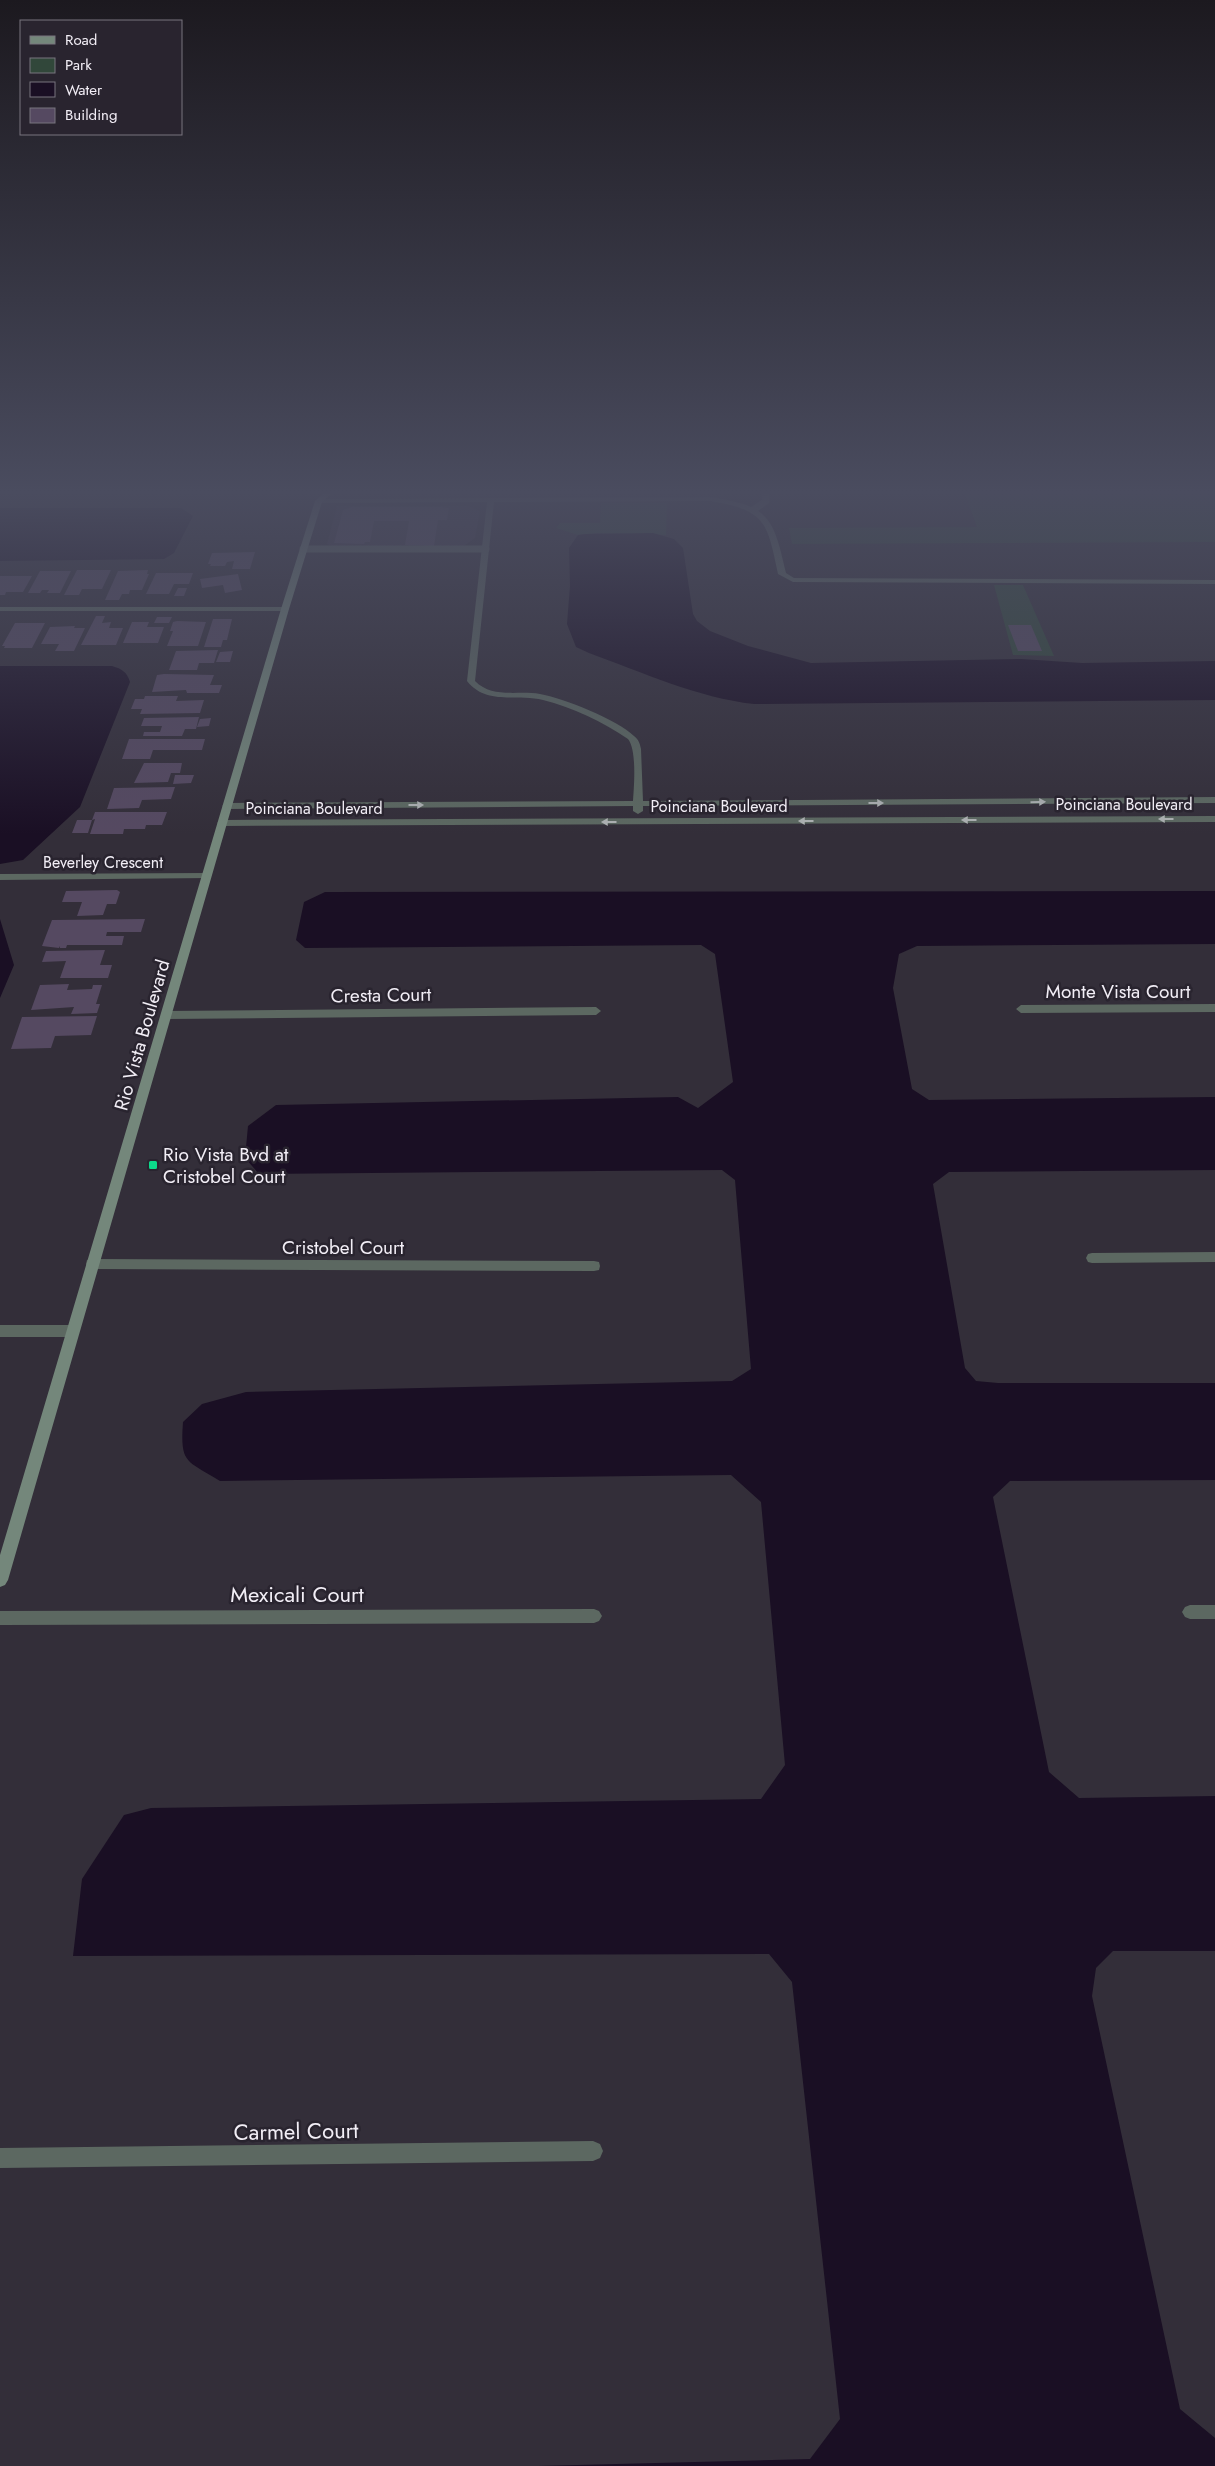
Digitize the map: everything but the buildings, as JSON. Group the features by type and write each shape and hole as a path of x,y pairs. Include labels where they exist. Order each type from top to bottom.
{"street":[{"name":"Rio Vista Boulevard","path":"0,1580 287,603"},
{"path":"480,603 471,681 475,686 488,693 542,696 624,731 635,743 638,822"},
{"path":"0,609 285,609"},
{"name":"Poinciana Boulevard","path":"227,806 984,803 1215,800"},
{"path":"984,803 990,820"},
{"name":"Poinciana Boulevard","path":"222,823 1215,819"},
{"name":"Beverley Crescent","path":"0,877 207,876"},
{"name":"Monte Vista Court","path":"1021,1009 1215,1008"},
{"name":"Cresta Court","path":"167,1015 596,1011"},
{"path":"1092,1258 1215,1257"},
{"name":"Cristobel Court","path":"92,1264 594,1266"},
{"path":"0,1331 72,1331"},
{"path":"1190,1612 1215,1612"},
{"name":"Mexicali Court","path":"0,1618 594,1616"},
{"name":"Carmel Court","path":"0,2158 593,2151"}],"green space":[{"path":"999,603 1031,603 1054,656 1013,655"}],"water":[{"path":"569,603 691,603 693,614 697,621 710,631 748,646 811,663 1021,659 1082,663 1215,661 1215,700 754,704 733,701 691,690 589,653 576,647 567,624"},
{"path":"0,666 112,666 124,671 130,682 80,807 23,860 0,864"},
{"path":"1215,891 1215,944 917,946 899,954 893,988 912,1089 929,1100 1215,1097 1215,1170 949,1172 933,1184 965,1368 976,1381 998,1383 1215,1383 1215,1480 1010,1481 993,1497 1049,1772 1079,1798 1215,1796 1215,1951 1113,1951 1096,1968 1092,1996 1180,2409 1215,2438 1215,2466 538,2466 810,2459 840,2419 792,1982 769,1954 73,1956 82,1879 124,1815 151,1808 761,1799 785,1765 761,1502 731,1475 220,1481 188,1459 184,1454 182,1436 183,1422 202,1404 246,1392 732,1381 751,1369 735,1180 722,1170 259,1174 245,1158 248,1126 276,1105 678,1097 698,1108 733,1082 715,954 701,945 305,948 296,940 304,902 325,892"},
{"path":"0,919 14,965 0,998"}],"place":[{"name":"Rio Vista Bvd at Cristobel Court","path":"153,1165"}]}
